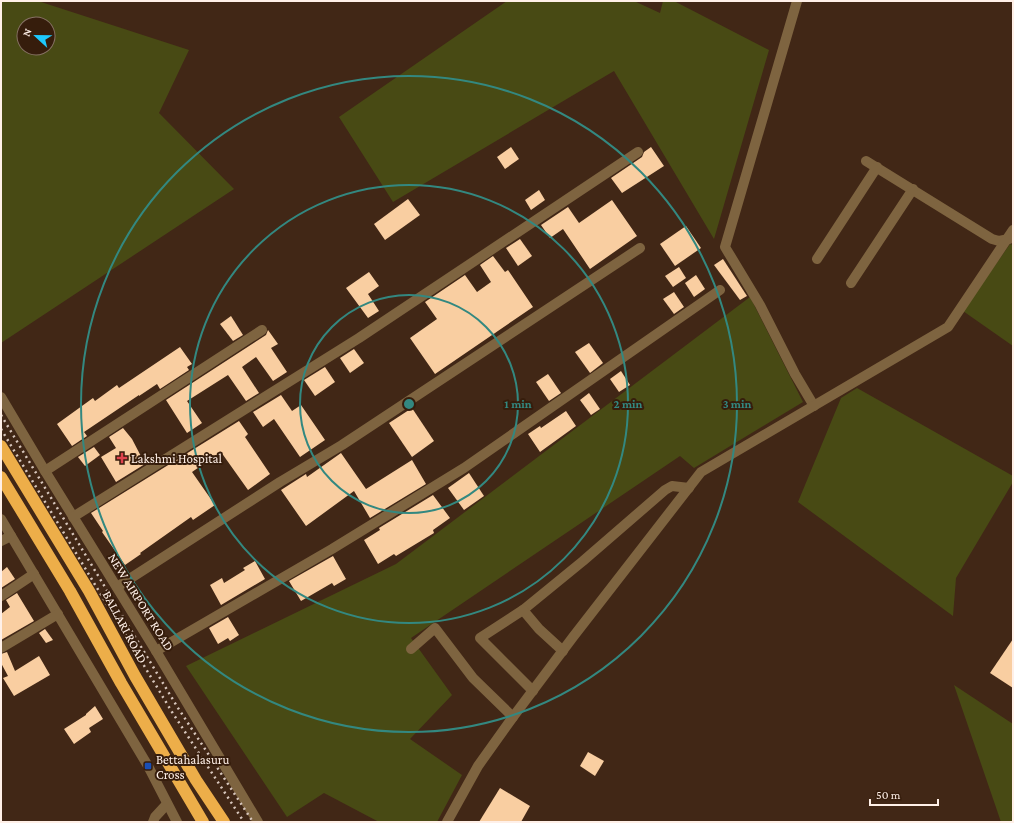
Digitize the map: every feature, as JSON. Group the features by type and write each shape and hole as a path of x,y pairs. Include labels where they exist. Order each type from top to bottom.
{"highway":[{"name":"BALLARI ROAD","path":"1,446 89,591 135,676 196,780 224,822"},
{"path":"1,477 70,591 121,683 203,822"}],"street":[{"path":"797,1 725,247 760,305 794,374 814,406"},
{"path":"73,517 359,338 638,152"},
{"path":"866,161 914,189 992,239 999,241 1010,239"},
{"path":"818,259 877,167"},
{"path":"851,283 914,189"},
{"path":"447,822 478,766 513,717 701,472 948,327 1010,239 1013,230"},
{"path":"116,587 280,482 342,445 640,248"},
{"path":"156,651 332,549 464,468 720,290"},
{"path":"45,471 262,330"},
{"name":"NEW AIRPORT ROAD","path":"1,397 156,651 258,822"},
{"path":"533,691 480,638 523,610 583,561 665,490 672,486 689,488"},
{"path":"1,519 148,766 177,822"},
{"path":"1,541 11,536"},
{"path":"1,596 34,574"},
{"path":"523,610 539,629 563,651"},
{"path":"1,648 58,614"},
{"path":"411,649 435,628 473,678 513,717"},
{"path":"153,822 155,817 167,804"}],"shaded area":[{"path":"1,1 38,1 189,50 159,113 234,189 1,343"},
{"path":"507,1 634,1 660,13 663,1 674,1 769,50 714,239 614,71 393,202 339,117"},
{"path":"1010,244 1013,245 1013,346 963,311"},
{"path":"750,297 803,402 694,468 680,456 411,638 452,695 410,739 462,775 437,822 379,822 324,793 287,817 186,666 396,564"},
{"path":"857,388 1013,476 1013,482 956,578 953,616 798,502 841,398"},
{"path":"954,685 1013,724 1013,822 1001,822"}],"building":[{"path":"511,147 519,159 505,169 497,157"},
{"path":"651,147 664,166 622,193 611,178 642,157 644,152"},
{"path":"539,190 545,200 531,210 525,200"},
{"path":"408,199 420,215 385,240 374,224"},
{"path":"612,200 637,236 590,269 563,229 550,238 541,225 568,207 579,223"},
{"path":"686,226 701,248 675,266 660,244"},
{"path":"520,239 532,256 518,266 506,248"},
{"path":"493,256 505,272 508,270 533,307 435,374 410,338 437,319 425,302 465,275 477,292 491,282 480,265"},
{"path":"723,259 747,296 740,300 714,265"},
{"path":"679,267 686,278 673,287 665,276"},
{"path":"369,272 379,286 368,294 379,311 368,318 346,288"},
{"path":"696,275 705,289 694,297 685,283"},
{"path":"674,292 684,307 674,314 663,299"},
{"path":"231,316 243,335 233,341 220,324"},
{"path":"268,330 278,344 271,348 287,372 273,381 256,357 242,367 259,393 246,401 228,375 187,401 202,423 187,433 166,400 266,335"},
{"path":"589,343 603,363 590,373 575,352"},
{"path":"180,347 192,364 187,367 189,370 160,389 157,384 139,395 84,432 87,436 72,446 57,424 93,398 95,401 117,385 119,388"},
{"path":"354,349 364,363 350,373 340,358"},
{"path":"325,367 335,382 315,396 304,380"},
{"path":"621,371 630,385 619,392 610,379"},
{"path":"548,374 561,393 549,401 536,382"},
{"path":"589,393 600,409 591,415 580,400"},
{"path":"281,395 292,411 301,405 325,440 300,457 274,419 263,427 253,412"},
{"path":"412,408 434,441 412,457 389,423"},
{"path":"566,411 576,426 540,452 528,434 540,426 541,428"},
{"path":"239,421 248,434 245,437 270,474 248,490 221,452 192,472 215,505 193,520 191,517 125,565 91,513"},
{"path":"123,428 132,439 145,464 116,482 101,457 116,448 109,437"},
{"path":"94,447 100,455 85,466 78,457"},
{"path":"341,453 366,489 412,460 426,484 370,518 354,491 306,526 281,490 306,474 307,477"},
{"path":"469,473 484,496 464,510 448,488"},
{"path":"433,495 450,518 433,530 434,533 396,556 394,554 378,564 364,540 380,530 379,528"},
{"path":"333,556 346,579 334,586 332,583 301,601 289,581"},
{"path":"255,561 265,579 221,605 210,585 222,578 224,583 245,570 243,568"},
{"path":"7,567 15,579 1,588 1,572"},
{"path":"17,593 34,621 1,640 1,614 10,607 6,600"},
{"path":"228,617 239,635 230,641 228,638 218,644 209,628"},
{"path":"45,629 53,640 46,643 39,633"},
{"path":"1013,639 1013,688 990,673"},
{"path":"7,652 15,671 39,656 50,675 14,696 3,678 8,676 1,663 1,654"},
{"path":"95,706 103,719 89,728 91,732 74,744 64,729 86,715"},
{"path":"588,752 604,761 595,776 580,766"},
{"path":"500,788 530,806 521,822 479,822"}],"railway":[{"path":"1,415 178,708 253,822"},
{"path":"1,429 172,712 244,822"}],"place":[{"name":"Lakshmi Hospital","path":"122,458"},
{"name":"Bettahalasuru Cross","path":"148,766"}]}
